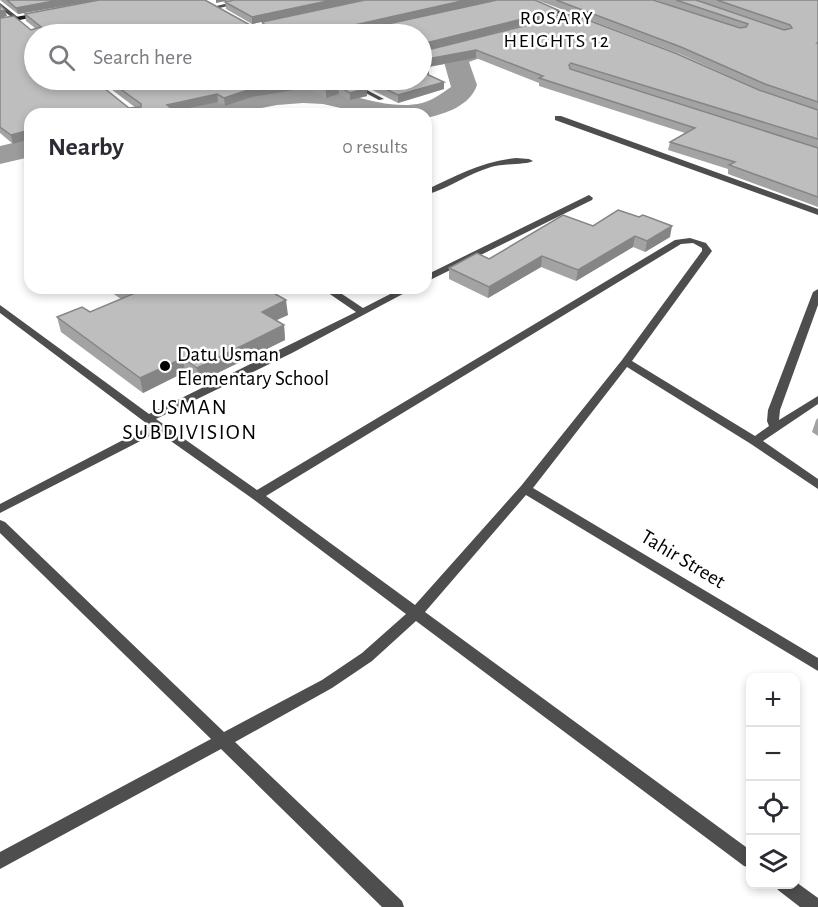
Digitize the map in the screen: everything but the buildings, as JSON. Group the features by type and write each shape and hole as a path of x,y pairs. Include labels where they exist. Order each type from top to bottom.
{"main road":[{"path":"0,21 49,13"}],"street":[{"path":"224,12 212,5 250,0"},
{"path":"526,0 593,25"},
{"path":"0,5 23,24"},
{"path":"561,20 573,17"},
{"path":"363,90 381,99"},
{"path":"558,118 818,212"},
{"path":"432,190 508,160 529,160"},
{"path":"432,276 589,198"},
{"path":"0,861 327,684 367,657 415,614 525,489 626,362 707,251 701,243 690,240 678,242 257,496"},
{"path":"776,428 773,421 774,410 818,292"},
{"path":"335,294 363,312"},
{"path":"0,509 153,423 398,294"},
{"path":"0,308 153,423 257,496 746,857"},
{"path":"626,362 755,441 818,485"},
{"path":"755,441 818,399"},
{"name":"Tahir Street","path":"525,489 818,665"},
{"path":"0,525 395,907"},
{"path":"789,889 812,906"}],"waterway":[{"path":"432,108 443,104 462,91 464,85 456,62 461,57 482,50 513,49"},
{"path":"225,108 264,99 303,95 323,96 376,108"},
{"path":"0,155 24,149"}],"place":[{"name":"Datu Usman Elementary School","path":"165,366"}],"district":[{"name":"ROSARY HEIGHTS 12","path":"557,30"},
{"name":"USMAN SUBDIVISION","path":"190,420"}]}
